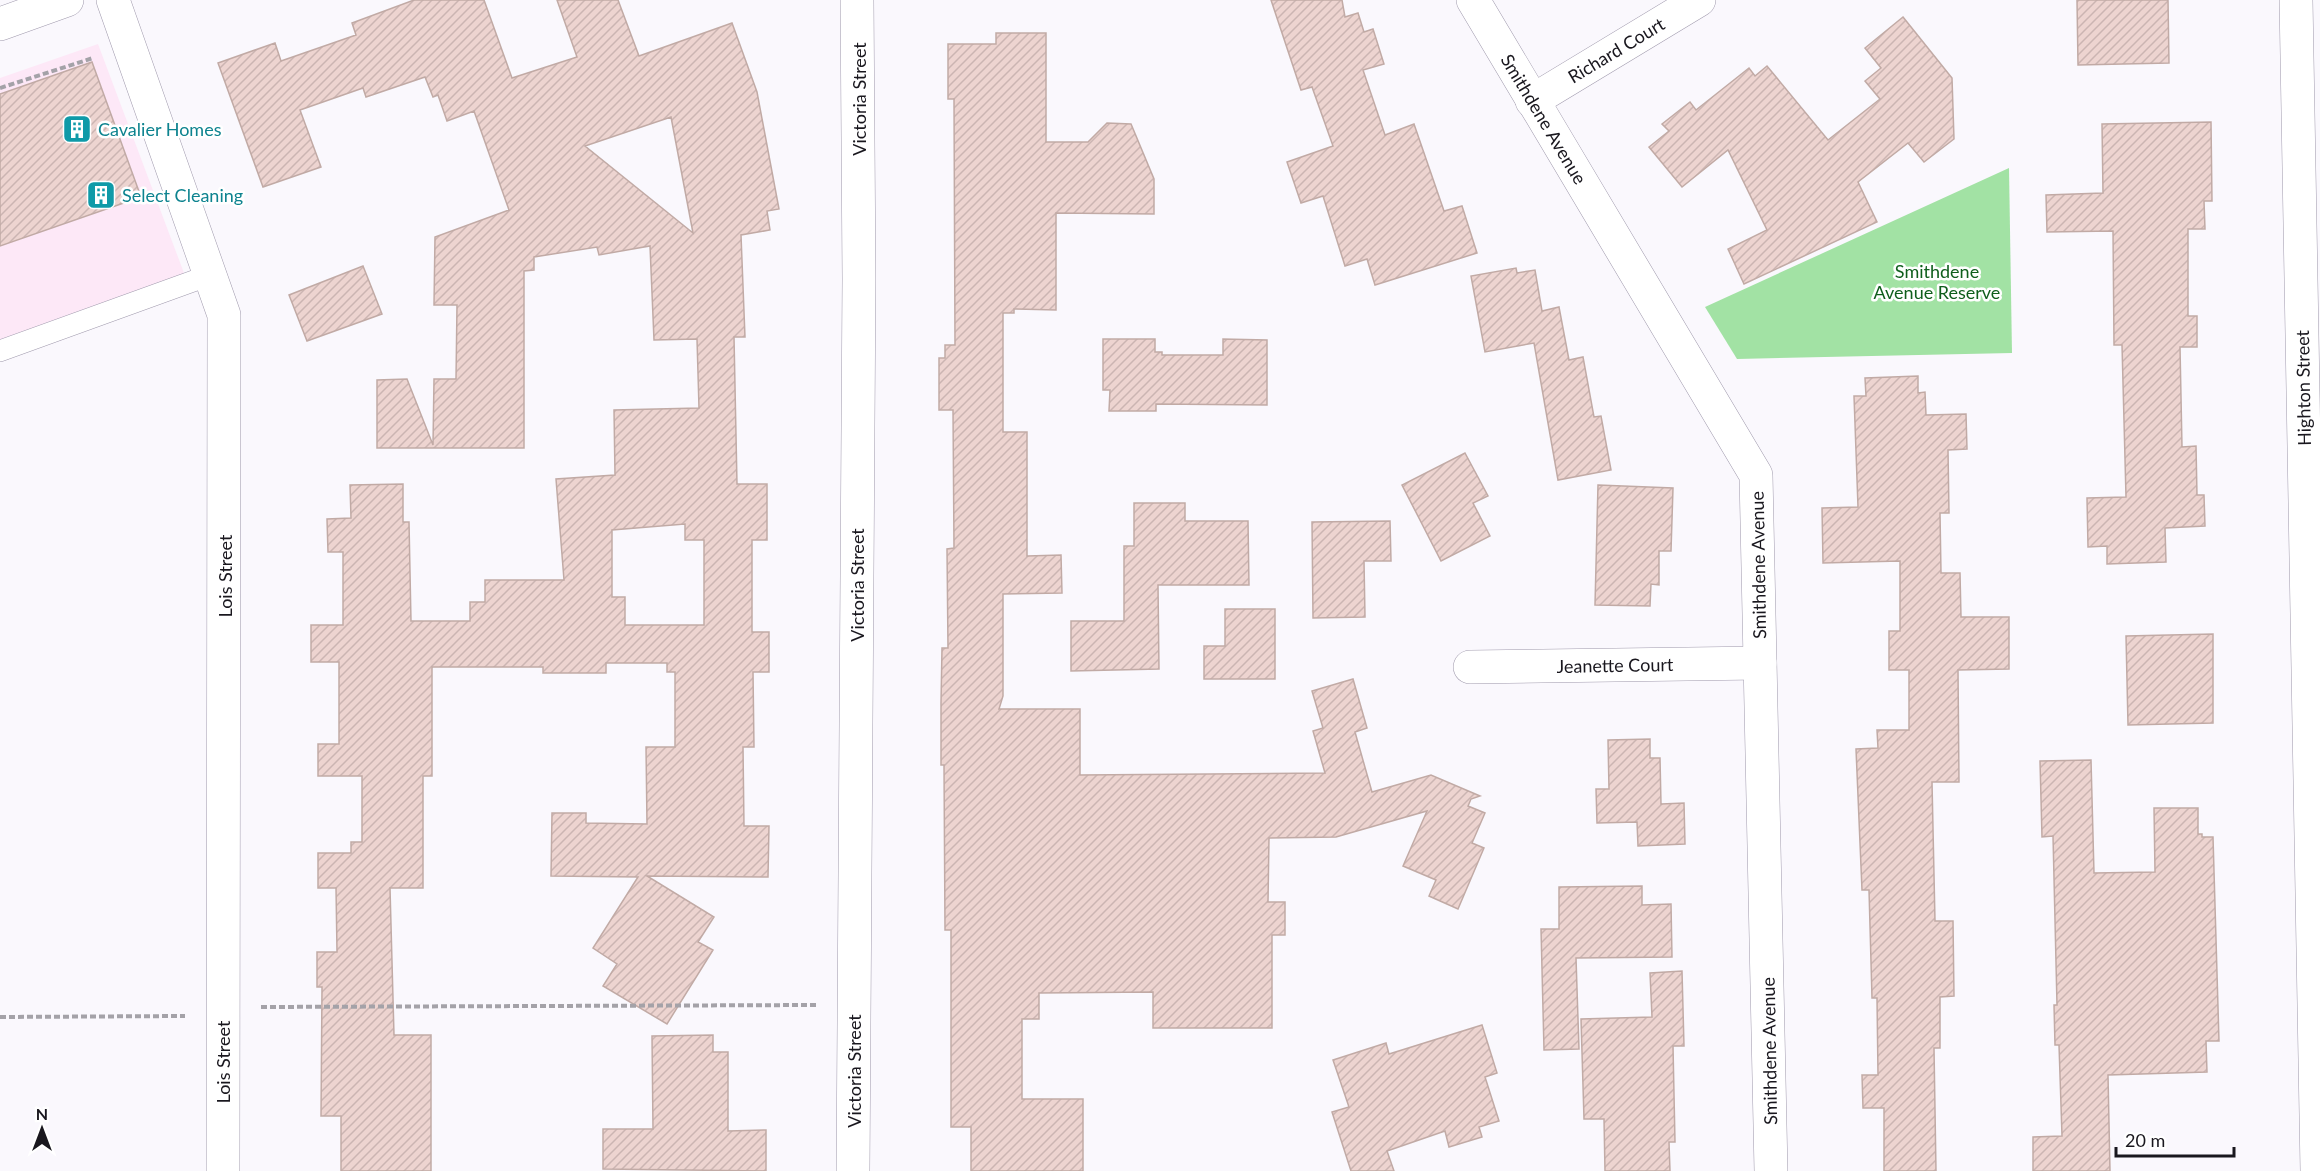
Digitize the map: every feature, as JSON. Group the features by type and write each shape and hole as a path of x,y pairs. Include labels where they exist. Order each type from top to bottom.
{"street":[{"path":"0,24 67,0"},
{"name":"Lois Street","path":"113,0 224,315 223,1171"},
{"name":"Victoria Street","path":"854,1171 859,279 857,0"},
{"name":"Smithdene Avenue","path":"1473,0 1756,475 1771,1171"},
{"name":"Richard Court","path":"1532,100 1699,0"},
{"name":"Highton Street","path":"2296,0 2317,1171"},
{"name":"Jeanette Court","path":"1470,667 1760,663"}],"lane":[{"path":"0,351 210,275"}],"path":[{"path":"0,88 129,46"},
{"path":"0,1017 224,1016 260,1007 855,1004"}],"shaded area":[{"path":"98,44 190,289 0,358 0,78"}],"green space":[{"name":"Smithdene Avenue Reserve","path":"2009,168 2012,353 1737,359 1705,307"}],"building":[{"path":"414,0 484,0 512,78 577,57 557,0 618,0 639,56 732,23 757,92 779,209 767,211 770,230 741,235 745,337 734,337 737,484 767,484 767,540 752,540 752,632 769,632 769,672 753,672 754,747 743,747 744,826 769,826 768,877 647,876 714,917 698,942 713,950 667,1024 603,986 617,964 593,948 638,877 551,876 552,813 586,813 586,823 647,824 646,747 675,747 675,672 667,672 667,663 606,663 606,673 543,673 543,667 432,667 432,776 423,776 423,888 390,888 394,1035 431,1035 431,1171 341,1171 341,1116 321,1116 322,987 317,987 317,952 337,952 336,888 318,888 318,853 351,853 351,842 362,842 362,776 318,776 318,744 339,744 339,662 311,662 311,625 343,625 343,552 328,552 327,519 351,518 350,485 403,484 403,522 409,522 411,621 470,621 470,602 485,602 485,580 564,580 556,479 615,475 614,410 699,408 697,339 654,340 650,246 599,255 597,247 534,257 534,270 524,271 524,448 377,448 377,380 407,379 433,445 434,379 456,379 457,305 434,305 435,237 509,210 474,111 447,121 438,95 433,97 425,77 366,97 363,88 300,110 321,167 263,187 218,63 275,43 281,61 356,35 352,23","holes":["671,117 693,233 585,146","685,524 685,540 704,540 704,625 625,625 625,597 612,597 612,530"]},
{"path":"1271,0 1342,0 1345,17 1358,13 1364,32 1373,29 1384,64 1363,70 1385,135 1414,124 1444,211 1462,206 1477,253 1375,285 1367,259 1345,266 1323,196 1301,203 1287,162 1333,146 1312,87 1301,90"},
{"path":"2077,0 2168,0 2169,63 2078,65"},
{"path":"1903,17 1952,78 1954,139 1924,162 1908,143 1858,182 1877,222 1744,284 1728,249 1767,230 1728,150 1682,187 1649,147 1669,131 1662,124 1690,102 1696,110 1749,68 1755,76 1767,66 1828,140 1880,99 1865,81 1881,68 1865,48"},
{"path":"996,33 1046,33 1046,142 1088,142 1107,123 1131,124 1154,179 1154,214 1056,213 1056,310 1014,309 1014,313 1003,313 1003,432 1027,432 1027,556 1061,555 1062,593 1003,594 1003,696 999,709 1080,709 1080,775 1325,773 1313,731 1323,728 1312,691 1353,679 1367,728 1355,732 1372,792 1431,775 1480,796 1471,799 1468,806 1485,813 1472,843 1484,848 1458,909 1429,896 1436,880 1403,866 1427,811 1336,837 1269,838 1268,902 1285,902 1285,935 1272,935 1272,1028 1153,1028 1153,992 1039,993 1039,1019 1022,1019 1022,1099 1083,1099 1083,1171 971,1171 971,1127 951,1127 951,930 945,930 944,765 941,765 941,703 942,648 948,648 947,549 954,548 953,410 939,410 939,358 945,358 945,345 955,345 954,99 948,99 948,44 996,44"},
{"path":"92,62 141,197 0,246 0,94"},
{"path":"2211,122 2212,201 2204,201 2205,229 2188,229 2188,316 2197,316 2197,347 2180,347 2182,447 2196,446 2197,495 2204,495 2205,526 2165,528 2166,562 2107,564 2107,546 2088,547 2087,498 2126,497 2122,345 2114,345 2113,231 2047,232 2046,195 2103,193 2102,124"},
{"path":"363,266 382,314 307,341 289,295"},
{"path":"1516,268 1517,273 1535,270 1542,311 1559,307 1569,360 1583,357 1594,417 1601,416 1611,470 1558,480 1534,343 1485,352 1471,276"},
{"path":"1103,339 1155,339 1155,352 1162,352 1162,355 1223,355 1223,339 1267,340 1267,405 1156,404 1156,411 1109,411 1110,390 1103,390"},
{"path":"1918,376 1918,393 1925,392 1926,415 1966,414 1967,449 1948,450 1949,513 1940,513 1941,573 1960,573 1961,617 2009,617 2009,669 1958,670 1959,782 1932,782 1935,921 1953,921 1954,996 1940,997 1940,1048 1934,1048 1936,1171 1884,1171 1884,1108 1863,1108 1862,1075 1878,1075 1877,998 1872,998 1869,890 1862,890 1856,749 1878,748 1877,730 1909,730 1909,670 1889,670 1889,631 1900,631 1900,561 1823,563 1822,508 1858,507 1854,396 1866,396 1865,378"},
{"path":"1465,453 1488,496 1473,503 1490,536 1441,561 1402,485"},
{"path":"1598,485 1673,488 1671,551 1659,551 1659,585 1651,584 1650,606 1595,605"},
{"path":"1134,503 1185,503 1185,521 1248,521 1249,585 1158,585 1159,669 1071,671 1071,621 1124,621 1124,546 1134,546"},
{"path":"1390,521 1391,561 1364,561 1365,617 1313,618 1312,522"},
{"path":"1225,609 1275,609 1275,679 1204,679 1204,646 1225,646"},
{"path":"2213,634 2213,723 2128,725 2126,636"},
{"path":"1650,739 1650,758 1660,758 1661,804 1684,803 1685,844 1638,846 1637,822 1597,823 1596,789 1609,789 1608,740"},
{"path":"2091,760 2094,873 2155,872 2154,808 2198,808 2198,834 2202,834 2202,837 2213,837 2219,1041 2206,1041 2207,1072 2108,1075 2110,1171 2033,1171 2033,1137 2062,1136 2059,1045 2055,1045 2054,1005 2057,1005 2053,836 2042,837 2040,761"},
{"path":"1642,886 1642,905 1671,904 1672,957 1576,958 1579,1049 1544,1050 1541,929 1559,929 1559,887"},
{"path":"1682,971 1684,1046 1673,1046 1675,1142 1669,1142 1670,1171 1605,1171 1604,1119 1584,1119 1581,1019 1652,1017 1650,973"},
{"path":"1482,1025 1497,1073 1485,1077 1499,1121 1479,1127 1482,1137 1449,1147 1445,1131 1387,1151 1394,1171 1351,1171 1332,1112 1349,1107 1333,1060 1386,1043 1389,1054"},
{"path":"713,1035 713,1052 728,1052 728,1131 766,1130 766,1171 603,1169 603,1129 653,1129 652,1036"}],"place":[{"name":"Cavalier Homes","path":"77,129"},
{"name":"Select Cleaning","path":"101,195"}]}
